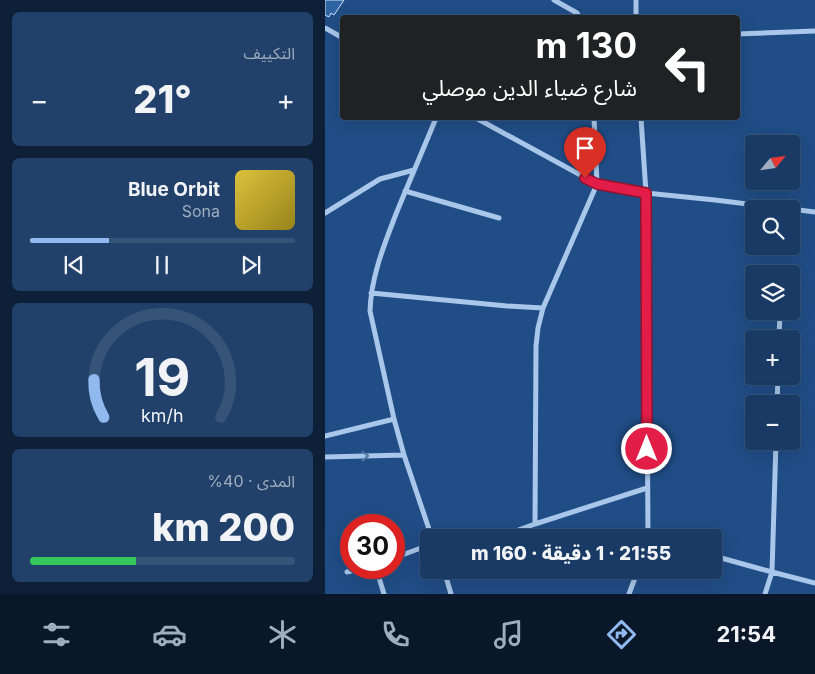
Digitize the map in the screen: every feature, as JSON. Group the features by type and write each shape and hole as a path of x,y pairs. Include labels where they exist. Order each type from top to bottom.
{"street":[{"path":"554,0 578,15"},
{"path":"636,0 636,15"},
{"path":"325,28 340,36"},
{"path":"740,34 815,31"},
{"path":"430,529 394,419 370,311 371,294 385,242 435,120"},
{"path":"480,120 597,184 646,193 745,204"},
{"path":"535,524 538,328 543,308 597,184 594,120"},
{"path":"641,120 646,193 648,529"},
{"path":"325,213 380,179 415,170"},
{"path":"405,191 499,218"},
{"path":"800,210 815,212"},
{"path":"371,294 543,308"},
{"path":"325,436 394,419"},
{"path":"765,594 772,572 776,450"},
{"path":"325,457 405,455"},
{"path":"521,529 647,488"},
{"path":"405,554 420,548"},
{"path":"722,558 815,583"},
{"path":"380,579 384,594"},
{"path":"447,579 451,594"},
{"path":"629,594 635,579"}],"building":[{"path":"325,0 344,0 334,15 331,13 329,17 325,15"}],"route":[{"path":"585,178 597,184 646,193 647,449"}]}
